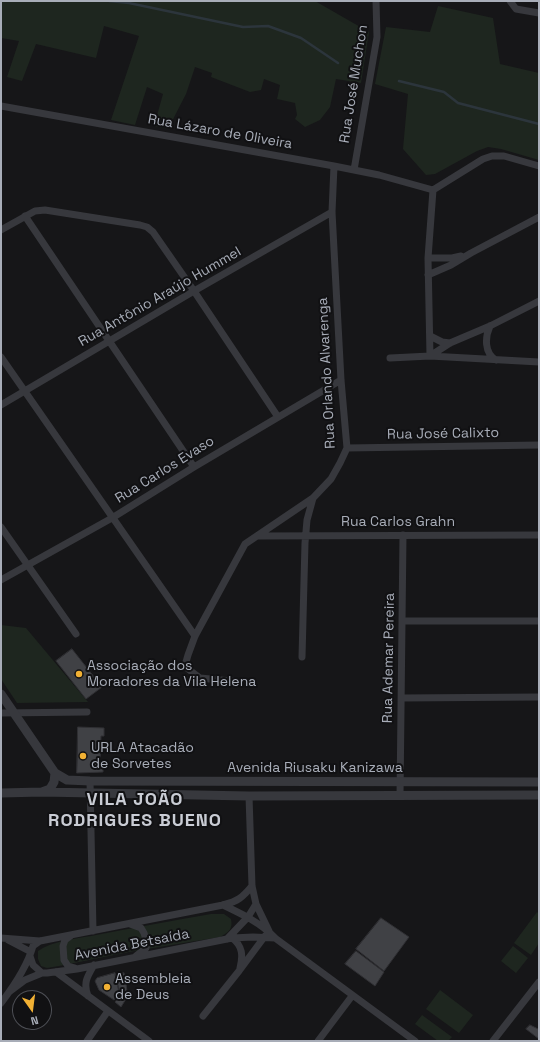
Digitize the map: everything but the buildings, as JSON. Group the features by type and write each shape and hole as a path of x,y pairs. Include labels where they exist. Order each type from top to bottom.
{"street":[{"name":"Rua José Muchon","path":"354,170 377,37 376,1"},
{"path":"510,1 516,9 539,13"},
{"name":"Rua Lázaro de Oliveira","path":"1,106 334,166 379,175 433,190"},
{"path":"430,356 428,258 433,190 483,159 492,156 504,156 539,166"},
{"name":"Rua Orlando Alvarenga","path":"241,682 200,678 188,669 186,662 195,636 245,544 312,498 331,478 347,448 341,380 332,212 334,166"},
{"path":"1,230 25,216 39,210 147,227 153,232 194,291 278,417"},
{"name":"Rua Antônio Araújo Hummel","path":"1,405 194,291 332,212"},
{"path":"25,216 194,467"},
{"path":"428,275 451,265 539,217"},
{"path":"428,258 452,258 471,253"},
{"path":"430,356 450,343 490,326 539,301"},
{"path":"490,326 487,334 487,349 492,358 496,360"},
{"path":"430,336 442,342 450,343"},
{"path":"390,358 430,356 539,362"},
{"path":"1,357 195,636"},
{"name":"Rua Carlos Evaso","path":"1,580 112,518 194,467 341,380"},
{"name":"Rua José Calixto","path":"347,448 539,445"},
{"path":"302,656 305,536 312,498"},
{"path":"1,527 76,634"},
{"name":"Rua Ademar Pereira","path":"400,796 403,535"},
{"name":"Rua Carlos Grahn","path":"256,536 539,535"},
{"path":"403,621 539,621"},
{"path":"1,694 55,773 54,782 50,789 42,792"},
{"path":"402,698 539,697"},
{"path":"1,713 87,712"},
{"name":"Avenida Riusaku Kanizawa","path":"55,773 67,780 90,781 539,782"},
{"path":"90,781 93,930"},
{"path":"1,793 42,792 249,796 539,795"},
{"path":"202,1016 239,972 266,934 252,886 249,796"},
{"path":"4,938 40,941 224,905 237,902 252,886"},
{"path":"235,930 248,917 256,904"},
{"path":"224,905 248,917 352,996 415,1041"},
{"path":"224,905 233,911 237,918 238,924 230,939 236,941 242,950 242,962 239,972"},
{"path":"130,923 141,928 147,943 146,948 136,957"},
{"path":"72,935 65,940 63,946 64,960 68,966 77,969"},
{"path":"4,938 31,954 33,965 42,972"},
{"name":"Avenida Betsaída","path":"9,992 25,980 42,972 47,973 77,969 230,939 275,938"},
{"name":"Avenida Betsaída","path":"1,1003 31,954 33,946 40,941"},
{"path":"88,996 85,988 86,982 94,965"},
{"path":"56,972 149,1041"},
{"path":"493,1041 539,982"},
{"path":"318,1041 352,996"},
{"path":"87,1041 108,1011"}],"shaded area":[{"path":"1,1 315,1 369,32 361,83 336,79 330,107 320,120 305,127 295,119 297,115 295,103 277,99 280,85 264,79 261,90 250,92 211,77 212,73 195,67 186,94 168,129 154,126 163,94 147,87 135,125 111,120 139,36 104,26 96,58 36,44 22,81 7,77 19,41 1,38"},
{"path":"438,6 493,18 500,64 539,73 539,160 501,149 488,147 477,151 435,174 426,175 403,149 408,94 375,84 386,27 430,32"},
{"path":"1,625 26,628 88,702 17,703 1,679"},
{"path":"537,912 539,914 539,943 531,955 514,943"},
{"path":"211,914 224,914 231,919 230,930 220,937 129,952 47,968 41,966 38,959 38,951 63,941"},
{"path":"513,946 528,958 516,973 501,961"},
{"path":"440,990 473,1015 459,1033 426,1009"},
{"path":"422,1015 452,1037 448,1041 438,1041 415,1024"}],"waterway":[{"path":"109,1 129,3 243,27 268,26 301,38 338,63"},
{"path":"399,81 444,92 458,103 539,124"}],"place":[{"name":"Associação dos Moradores da Vila Helena","path":"79,674"},
{"name":"URLA Atacadão de Sorvetes","path":"83,756"},
{"name":"Assembleia de Deus","path":"107,987"}],"district":[{"name":"VILA JOÃO RODRIGUES BUENO","path":"135,810"}]}
